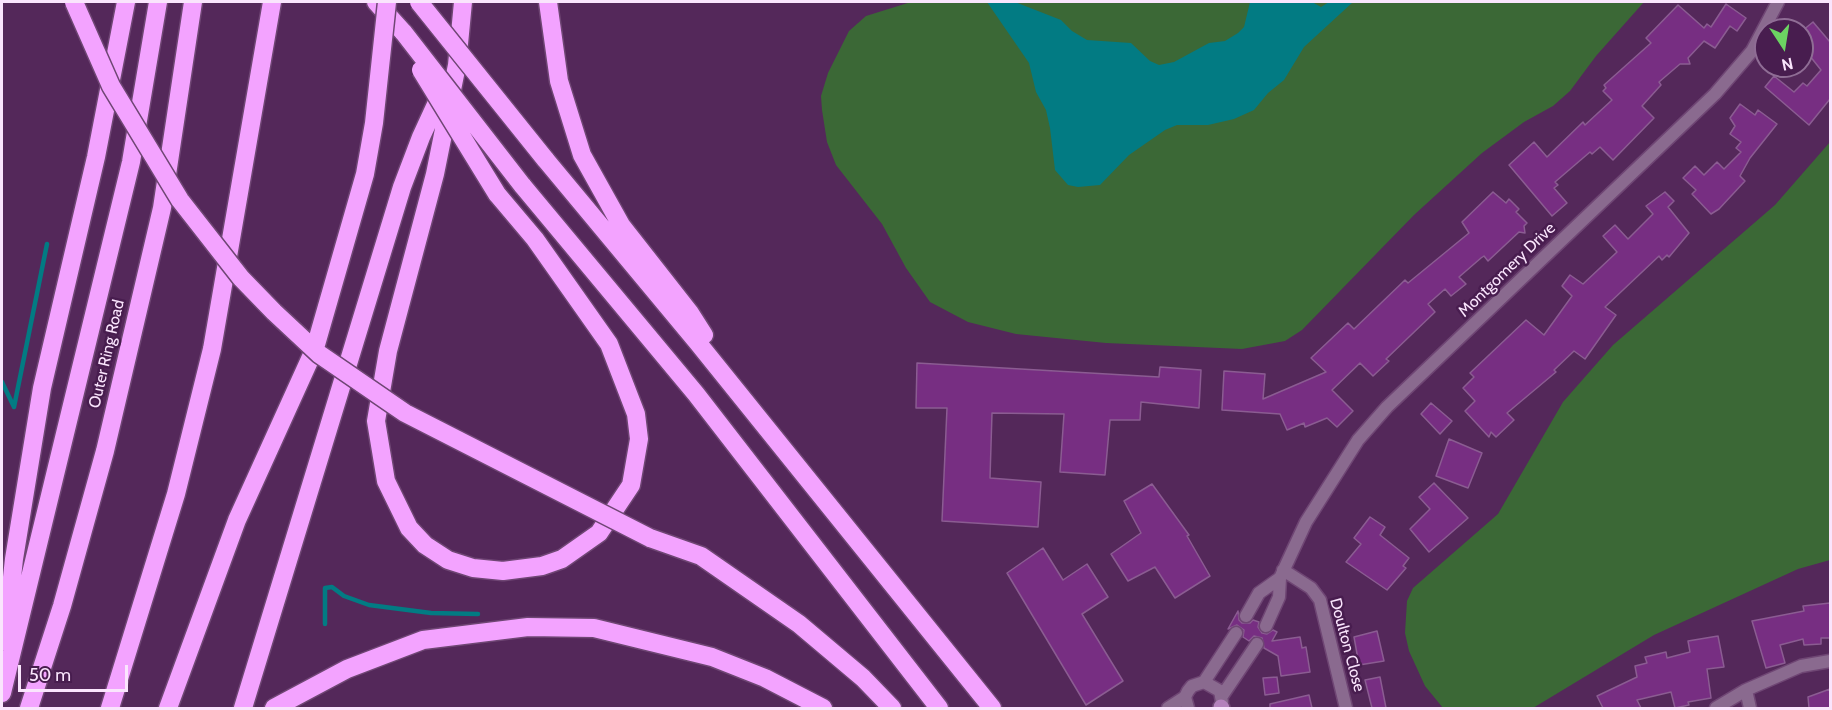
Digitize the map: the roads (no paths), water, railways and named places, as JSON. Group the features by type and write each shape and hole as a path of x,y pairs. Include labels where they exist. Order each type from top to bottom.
{"highway":[{"path":"74,2 111,86 174,192 242,278 319,354 405,414 650,538 700,556 799,624 863,678 892,708"},
{"path":"2,665 14,559 42,388 96,157 126,2"},
{"path":"2,693 131,162 158,2"},
{"name":"Outer Ring Road","path":"29,708 62,606 105,451 162,208 193,2"},
{"path":"110,708 176,494 212,349 272,2"},
{"path":"376,2 404,33 522,185 696,394 939,708"},
{"path":"168,708 237,520 315,348 365,174 374,123 387,2"},
{"path":"419,2 992,708"},
{"path":"404,33 423,75 497,194 535,238 609,344 630,395 639,439 631,485 599,533 562,559 542,566 503,570 473,568 448,560 425,545 409,528 386,481 376,421 387,351 435,174 457,65 463,2"},
{"path":"548,2 559,81 582,155 621,225 690,313 724,375"},
{"path":"243,708 402,187 436,100 457,65"},
{"path":"274,708 347,669 423,640 528,627 594,628 712,657 765,678 823,708"}],"street":[{"name":"Montgomery Drive","path":"1266,626 1279,597 1282,574 1320,496 1358,440 1395,400 1715,94 1752,51 1778,2"},
{"name":"Montgomery Drive","path":"1246,616 1259,593 1282,574"},
{"name":"Doulton Close","path":"1282,574 1311,588 1320,600 1346,708"},
{"path":"1168,708 1186,703 1192,686 1204,682 1236,633"},
{"path":"1221,705 1257,645"},
{"path":"1716,708 1746,690 1801,666 1830,662"},
{"path":"1204,682 1215,686 1221,705"},
{"path":"1746,690 1750,708"}],"waterway":[{"path":"14,407 47,244"},
{"path":"2,382 14,407"},
{"path":"325,624 325,588 332,587 344,596 369,605 431,613 478,614"}]}
